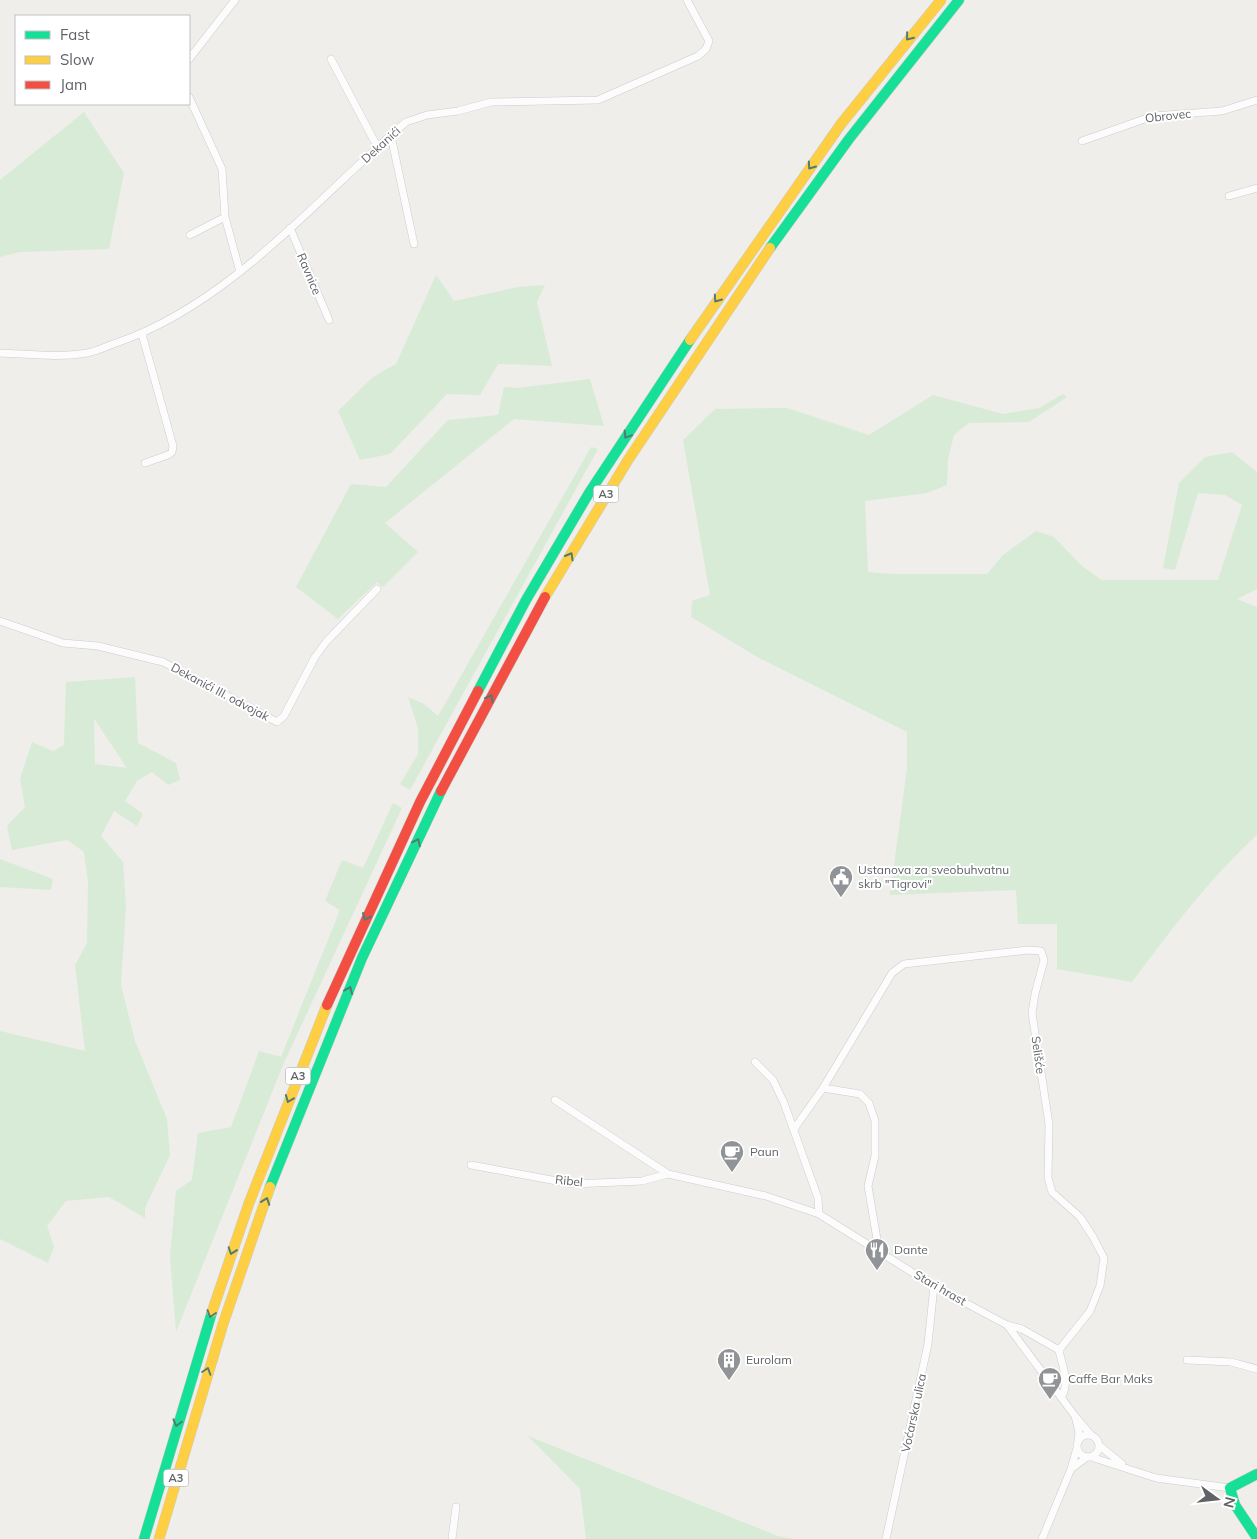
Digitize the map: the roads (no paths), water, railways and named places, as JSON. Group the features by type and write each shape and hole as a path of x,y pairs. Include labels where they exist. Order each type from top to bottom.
{"main road":[{"name":"A3","path":"144,1539 196,1360 249,1203 336,984 386,872 429,785 526,600 589,493 714,303 841,124 941,0"},
{"name":"A3","path":"159,1539 195,1408 234,1288 297,1113 387,903 477,722 536,613 598,508 726,311 852,133 959,0"},
{"path":"1257,1474 1230,1488 1235,1505 1257,1538"}],"street":[{"path":"190,58 235,0"},
{"name":"Dekanići","path":"0,353 55,356 88,353 142,334 166,322 240,272 406,122 427,115 458,111 491,102 598,100 698,56 706,49 708,41 687,0"},
{"path":"331,59 378,148"},
{"path":"190,99 222,169 226,217 240,272"},
{"name":"Obrovec","path":"1082,141 1153,116 1222,111 1257,100"},
{"path":"391,136 414,244"},
{"path":"1229,196 1257,188"},
{"path":"190,236 226,217"},
{"name":"Ravnice","path":"290,228 329,320"},
{"path":"142,334 172,446 172,452 168,455 145,463"},
{"name":"Dekanići III. odvojak","path":"0,621 63,644 98,646 163,662 277,722 284,716 315,657 326,642 377,589"},
{"name":"Selišće","path":"823,1088 892,973 904,964 1028,950 1041,951 1044,960 1032,1013 1049,1124 1048,1178 1052,1192 1080,1218 1094,1237 1104,1258 1100,1286 1090,1311 1059,1350"},
{"path":"755,1062 772,1080 794,1129 802,1158 818,1198 819,1214"},
{"path":"794,1129 823,1088 860,1094 870,1103 875,1121 875,1156 868,1186 880,1251"},
{"name":"Ribel","path":"556,1100 668,1174 766,1196 819,1214"},
{"name":"Ribel","path":"471,1164 573,1184 642,1181 668,1174"},
{"name":"Stari hrast","path":"819,1214 855,1239 880,1251 934,1286 1006,1325 1091,1435"},
{"name":"Voćarska ulica","path":"886,1539 928,1344 934,1286"},
{"path":"1006,1325 1022,1330 1059,1350 1066,1378 1066,1388 1062,1396"},
{"path":"1187,1360 1231,1362 1257,1369"},
{"name":"Stari hrast","path":"1075,1416 1079,1432 1078,1444"},
{"path":"1042,1539 1071,1469 1078,1444 1084,1435 1091,1435 1098,1439 1100,1446 1118,1461 1136,1471"},
{"path":"1078,1444 1080,1454 1156,1478 1230,1488"},
{"path":"1071,1469 1097,1453 1100,1446"},
{"path":"452,1539 456,1507"}],"place":[{"name":"Ustanova za sveobuhvatnu skrb \"Tigrovi\"","path":"841,898"},
{"name":"Paun","path":"732,1173"},
{"name":"Dante","path":"877,1271"},
{"name":"Eurolam","path":"729,1381"},
{"name":"Caffe Bar Maks","path":"1050,1400"}]}
